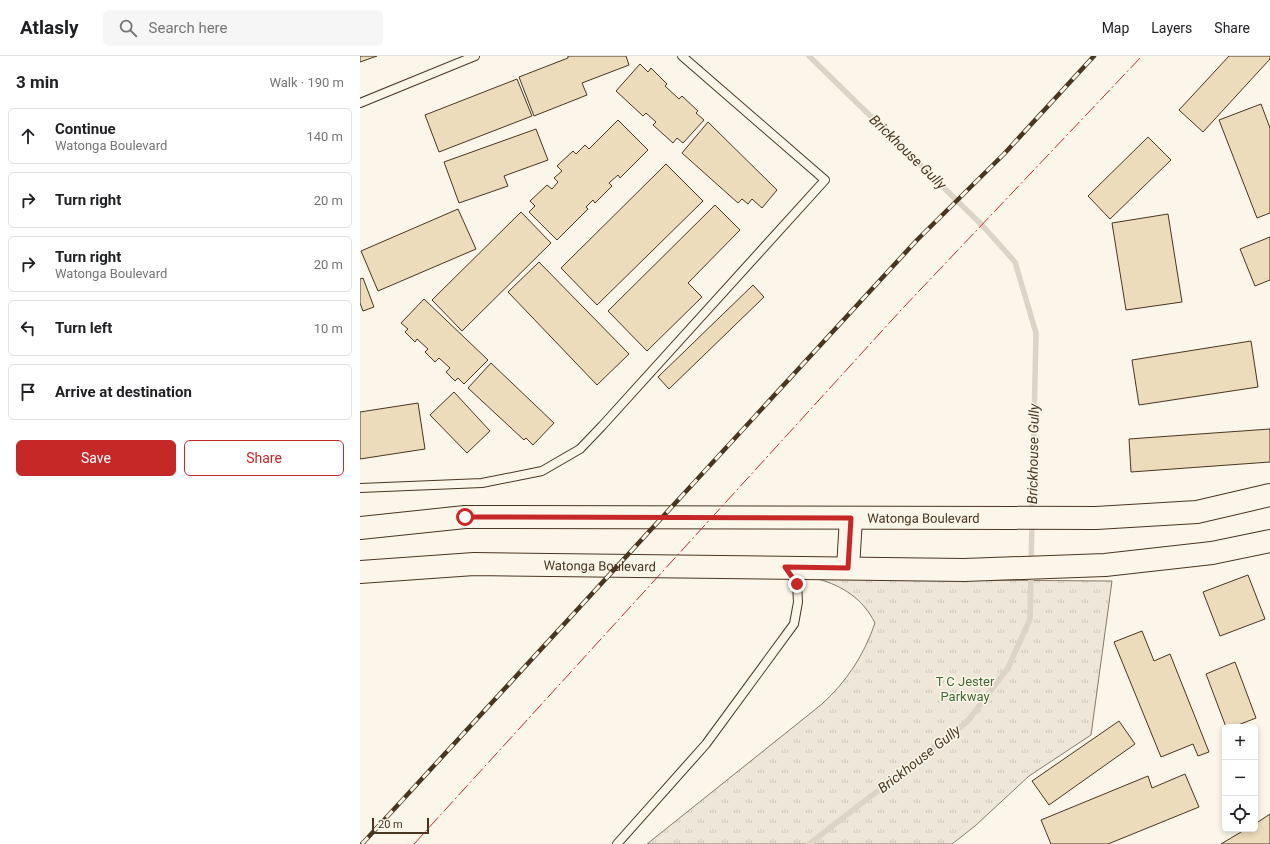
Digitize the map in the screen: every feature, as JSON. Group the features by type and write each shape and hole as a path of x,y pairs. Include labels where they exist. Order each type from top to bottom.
{"main road":[{"name":"Watonga Boulevard","path":"360,528 465,517 1096,518 1197,512 1270,495"},
{"path":"848,568 851,518"},
{"name":"Watonga Boulevard","path":"360,572 474,564 964,570 1105,565 1212,553 1270,541"}],"lane":[{"path":"360,102 474,56"},
{"path":"360,488 482,483 542,471 580,449 825,180 682,56"},
{"path":"617,844 706,744 794,624 798,602 797,584 785,567"}],"green space":[{"name":"T C Jester Parkway","path":"818,579 1112,581 1091,735 1029,776 975,826 952,844 647,844 822,704 847,677 854,667 866,646 875,623 865,607 858,600 836,585"}],"building":[{"path":"360,56 377,56 360,62"},
{"path":"568,56 626,56 629,65 582,83 587,95 534,116 519,77 568,58"},
{"path":"1229,56 1270,56 1270,59 1203,132 1179,110"},
{"path":"640,64 648,72 651,68 667,84 665,86 679,99 682,96 698,111 696,113 704,120 683,143 677,138 673,143 653,125 656,122 646,113 643,116 616,91"},
{"path":"517,79 532,116 439,152 425,115"},
{"path":"1261,104 1270,128 1270,213 1257,218 1219,120"},
{"path":"618,120 648,150 620,178 618,175 609,183 612,186 595,203 593,200 586,207 588,209 557,240 529,212 535,206 530,201 547,185 552,189 558,182 554,178 562,171 557,166 573,151 576,154 585,145 589,149"},
{"path":"708,122 777,190 762,208 752,199 748,204 742,199 738,203 682,153"},
{"path":"536,129 548,160 504,176 508,186 459,203 444,162"},
{"path":"1148,137 1171,160 1110,219 1088,196"},
{"path":"666,164 703,201 597,305 561,268"},
{"path":"715,205 740,230 688,283 702,297 647,351 608,311"},
{"path":"458,209 476,249 378,291 361,251"},
{"path":"521,212 551,243 462,331 432,300"},
{"path":"1168,214 1182,302 1126,310 1112,223"},
{"path":"1270,237 1270,280 1255,286 1240,249"},
{"path":"539,262 629,354 597,385 508,292"},
{"path":"363,278 374,307 363,311 360,303 360,279"},
{"path":"753,285 764,297 669,389 658,377"},
{"path":"424,299 488,360 464,384 458,378 455,381 446,372 450,368 439,358 435,362 425,352 428,349 417,339 415,342 405,332 408,329 401,323"},
{"path":"1251,341 1258,387 1139,405 1132,360"},
{"path":"491,363 554,423 533,445 526,438 524,440 468,388"},
{"path":"454,392 490,431 467,453 430,415"},
{"path":"418,403 425,449 360,459 360,412"},
{"path":"1270,429 1270,462 1131,472 1129,439"},
{"path":"1248,575 1265,619 1220,636 1203,592"},
{"path":"1142,631 1154,661 1170,654 1209,752 1198,756 1193,744 1161,757 1114,642"},
{"path":"1235,662 1256,718 1241,724 1225,724 1206,674"},
{"path":"1119,721 1135,744 1049,805 1032,781"},
{"path":"1185,774 1199,807 1108,844 1051,844 1041,820 1148,776 1152,788"},
{"path":"1270,814 1270,844 1221,844 1241,832 1258,832 1258,822"}],"waterway":[{"name":"Brickhouse Gully","path":"809,56 982,225 1015,262 1036,333 1032,513"},
{"name":"Brickhouse Gully","path":"1031,563 1032,522"},
{"name":"Brickhouse Gully","path":"809,844 967,722 1008,668 1030,619 1031,572"}],"railway":[{"path":"362,844 917,240 1004,154 1094,56"}],"power":[{"path":"414,844 902,309 1142,56"}],"route":[{"path":"465,517 664,516 851,518 848,568 785,567 797,584"}]}
